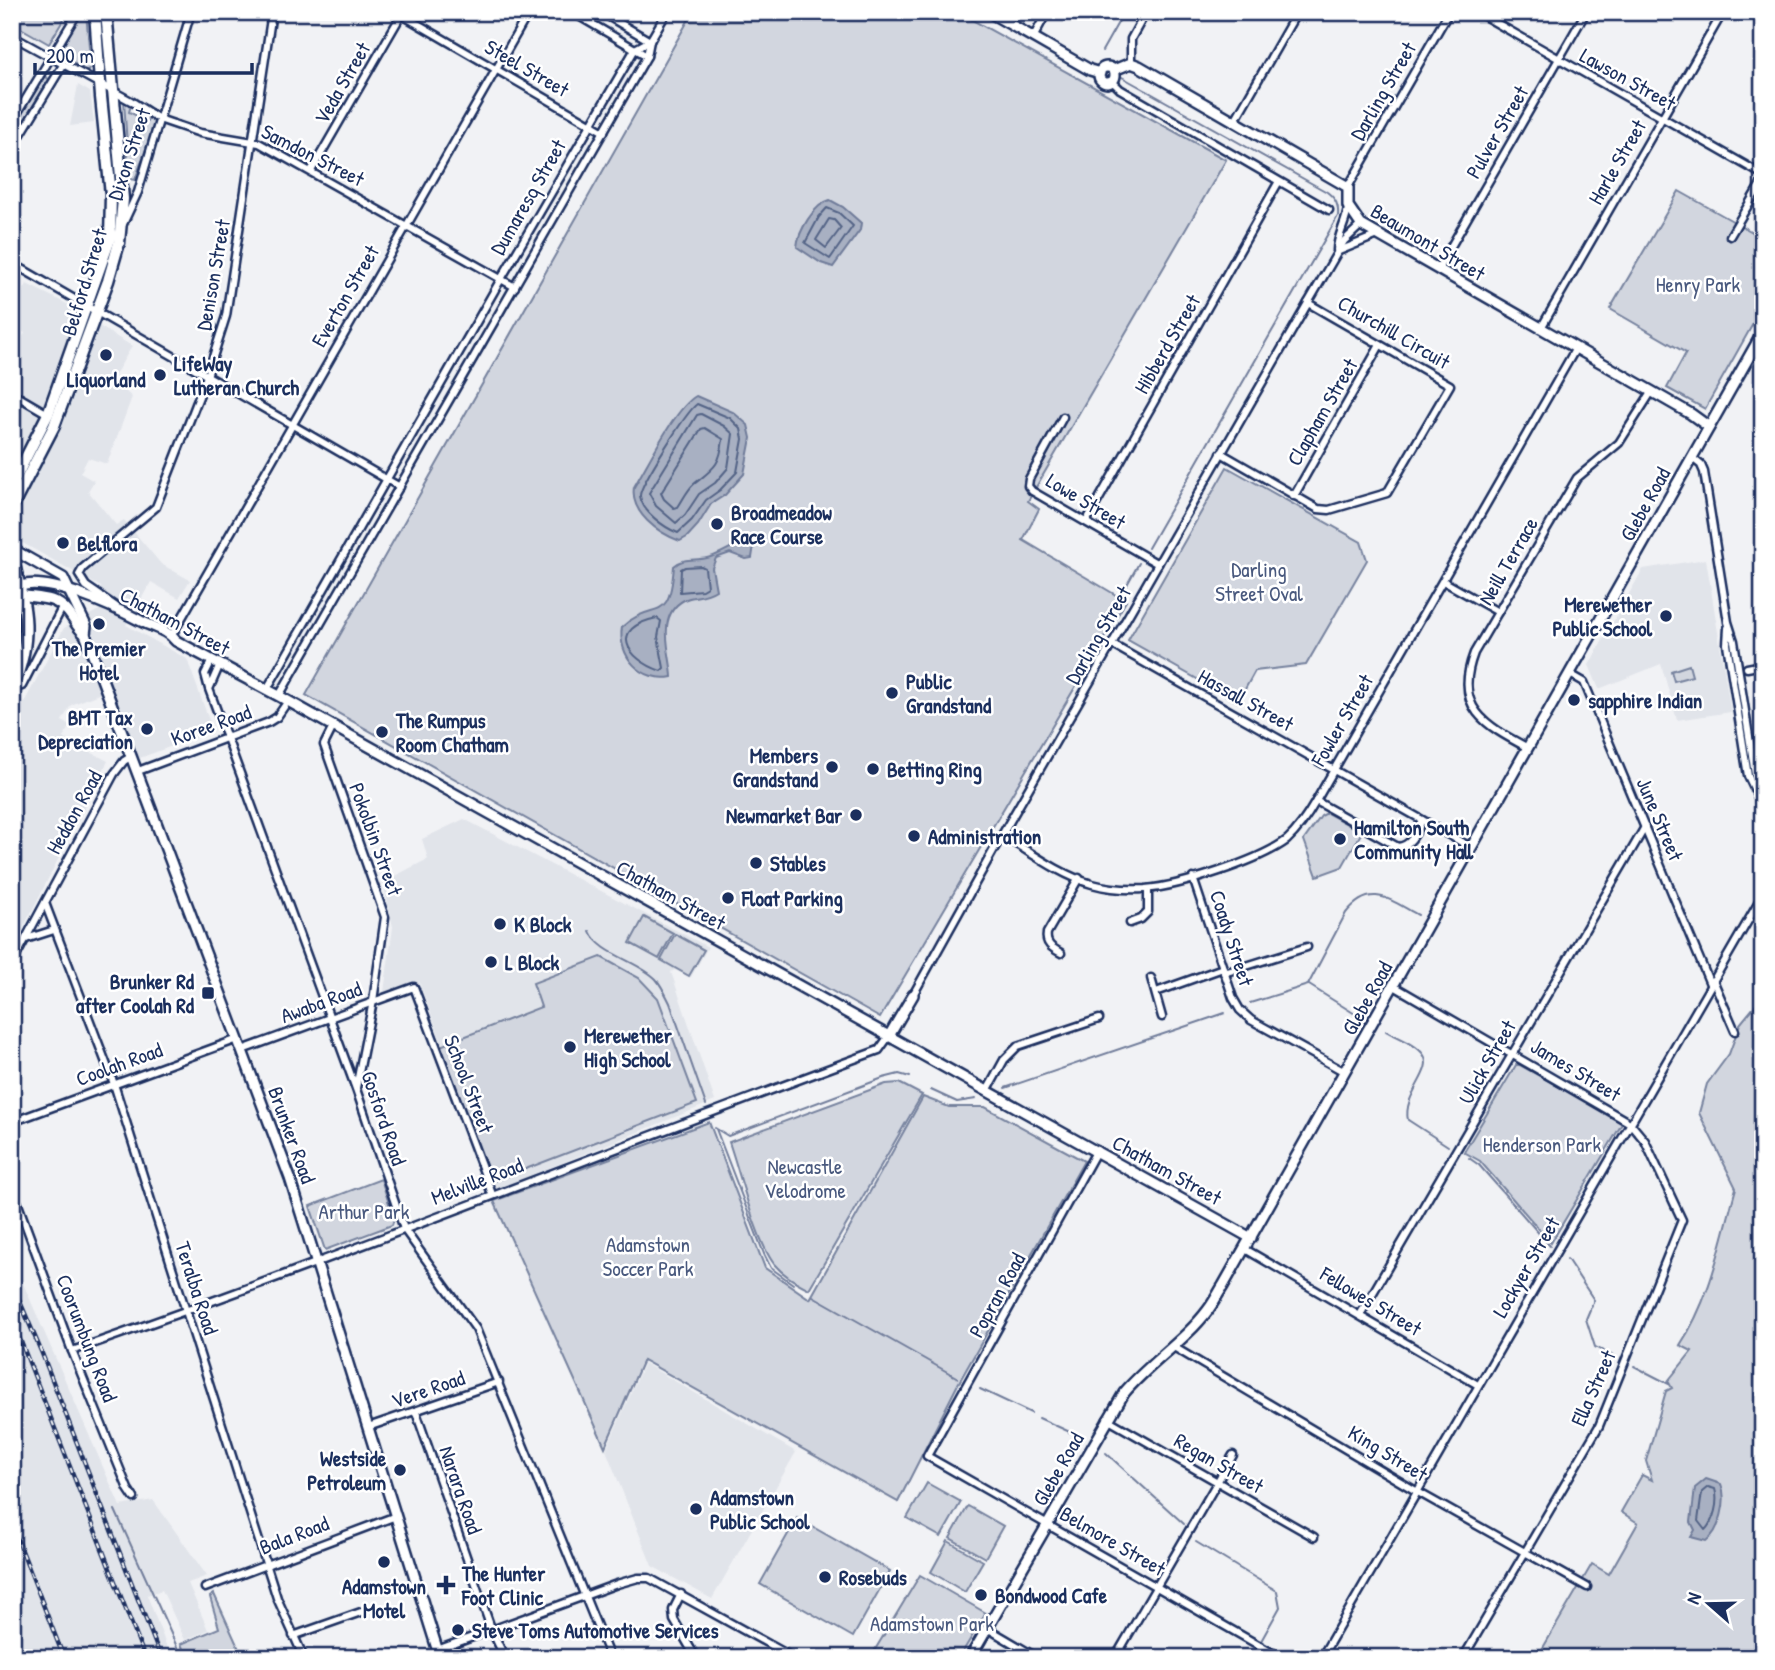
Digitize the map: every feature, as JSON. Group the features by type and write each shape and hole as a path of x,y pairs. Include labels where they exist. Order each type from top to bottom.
{"main road":[{"name":"Belford Street","path":"12,485 48,414 108,250 112,223 111,187 95,12"},
{"name":"Belford Street","path":"12,507 54,426 115,259 122,225 106,12"},
{"path":"989,12 1090,70 1100,73"},
{"path":"1100,73 1107,67 1114,70 1131,63 1348,187"},
{"path":"1100,73 1103,82 1112,81 1115,77 1114,70"},
{"name":"Beaumont Street","path":"1348,187 1348,206 1361,225 1709,426"},
{"name":"Glebe Road","path":"970,1658 1107,1419 1136,1378 1207,1311 1245,1249 1763,332"},
{"path":"12,549 60,576 71,593"},
{"path":"12,559 26,642 12,689"},
{"name":"Chatham Street","path":"17,592 50,587 82,594 117,607 172,635 176,641 267,689 1251,1238"},
{"path":"17,592 49,598 63,606"},
{"name":"Brunker Road","path":"71,593 86,626 85,634 290,1178 439,1654"},
{"path":"12,604 12,646"},
{"name":"Brunker Road","path":"63,606 79,630 85,634"},
{"name":"Darling Street","path":"889,1036 913,995"}],"street":[{"path":"12,122 78,12"},
{"name":"Dixon Street","path":"122,225 138,192 191,12"},
{"name":"Denison Street","path":"117,607 83,583 80,572 156,507 207,376 226,316 272,12"},
{"name":"Everton Street","path":"172,635 529,12"},
{"path":"572,12 647,56"},
{"path":"601,12 650,41"},
{"name":"Dumaresq Street","path":"279,696 604,132 647,56 650,41 667,12"},
{"path":"1033,37 1047,12"},
{"path":"1131,63 1131,39 1146,12"},
{"path":"1234,122 1297,12"},
{"name":"Darling Street","path":"1348,187 1449,12"},
{"name":"Lawson Street","path":"1477,12 1763,177"},
{"name":"Pulver Street","path":"1438,269 1586,12"},
{"name":"Harle Street","path":"1541,328 1723,12"},
{"name":"Steel Street","path":"400,13 604,132"},
{"name":"Veda Street","path":"311,171 400,13"},
{"name":"Samdon Street","path":"12,36 159,118 204,134 253,142 311,171 515,287"},
{"path":"635,49 650,41"},
{"name":"Dumaresq Street","path":"267,689 500,279 635,49"},
{"path":"12,149 63,65"},
{"path":"1112,81 1120,89 1329,210"},
{"path":"1730,236 1763,177"},
{"name":"Hibberd Street","path":"1086,522 1279,183"},
{"name":"Darling Street","path":"1338,252 1337,243 1346,224 1348,206"},
{"name":"Darling Street","path":"913,995 1002,835 1344,241 1361,225"},
{"path":"1338,252 1378,235"},
{"path":"12,263 400,487"},
{"name":"Churchill Circuit","path":"1221,453 1318,509 1329,510 1387,492 1450,385 1308,303"},
{"name":"Clapham Street","path":"1294,496 1380,345"},
{"name":"Fowler Street","path":"1002,835 1079,878 1118,890 1148,889 1194,878 1248,861 1269,852 1290,837 1316,802 1576,348"},
{"path":"443,379 456,386"},
{"name":"Neill Terrace","path":"1528,748 1491,728 1479,718 1467,688 1474,653 1577,478 1619,443 1652,391"},
{"path":"12,393 48,414"},
{"name":"Lowe Street","path":"1063,417 1029,479 1028,486 1032,491 1158,564"},
{"path":"1691,457 1701,465 1704,472 1755,774 1763,790"},
{"path":"341,561 353,568"},
{"path":"1443,581 1498,612"},
{"path":"12,689 22,685 63,606"},
{"path":"1728,622 1727,644 1748,776 1763,807"},
{"name":"Hassall Street","path":"1113,645 1472,848"},
{"name":"Gosford Road","path":"216,662 209,689 404,1228 476,1329 610,1658"},
{"path":"1747,668 1763,666"},
{"name":"June Street","path":"1570,674 1584,682 1735,1031"},
{"name":"Koree Road","path":"138,771 269,722 277,717 288,701"},
{"name":"Pokolbin Street","path":"333,727 324,745 385,917 356,1090"},
{"name":"Heddon Road","path":"12,964 114,774 124,761 132,757"},
{"path":"1316,802 1398,847 1405,847 1409,843 1422,820"},
{"name":"Ulick Street","path":"1360,1315 1645,827"},
{"path":"1061,953 1047,942 1047,933 1079,878"},
{"name":"Coady Street","path":"1194,878 1236,1004 1244,1015 1345,1072"},
{"path":"1130,923 1141,919 1148,912 1148,889"},
{"name":"Lockyer Street","path":"1321,1658 1763,895"},
{"name":"Teralba Road","path":"45,902 114,1084 277,1598 304,1658"},
{"path":"25,940 54,930"},
{"path":"1156,992 1307,947"},
{"path":"1151,978 1162,1017"},
{"name":"James Street","path":"1394,986 1630,1123"},
{"name":"Awaba Road","path":"242,1050 414,987"},
{"name":"School Street","path":"414,987 492,1194"},
{"path":"988,1091 1004,1060 1018,1046 1099,1018"},
{"name":"Melville Road","path":"72,1351 186,1311 879,1050 889,1036"},
{"name":"Coolah Road","path":"12,1122 238,1038"},
{"name":"Ella Street","path":"1463,1658 1599,1426 1682,1220 1645,1141 1630,1123"},
{"name":"Popran Road","path":"927,1456 1097,1150"},
{"name":"Coorumbung Road","path":"12,1188 72,1351 134,1498"},
{"name":"Fellowes Street","path":"1245,1249 1478,1385"},
{"name":"King Street","path":"1172,1346 1416,1491 1587,1587"},
{"name":"Vere Road","path":"368,1427 499,1382"},
{"name":"Narara Road","path":"416,1412 492,1631 505,1658"},
{"name":"Regan Street","path":"1107,1419 1314,1537"},
{"path":"1115,1658 1233,1455"},
{"name":"Belmore Street","path":"927,1456 1281,1658"},
{"name":"Bala Road","path":"205,1588 396,1516"},
{"path":"439,1654 629,1579 649,1578 794,1658"},
{"path":"681,1594 673,1609 674,1620 696,1658"},
{"path":"293,1636 361,1612"},
{"path":"987,1628 1038,1658"}],"shaded area":[{"path":"143,12 180,12 176,24"},
{"path":"78,85 90,92 94,123 70,126"},
{"path":"27,284 79,310 132,346 112,380 132,397 107,464 88,458 80,473 94,481 88,491 116,525 124,520 161,564 190,580 179,598 151,582 126,625 187,659 213,731 137,759 111,689 71,705 62,721 70,725 63,738 108,761 12,950 12,725 64,628 99,610 101,587 12,537 12,354 25,333 12,326 12,310"},
{"name":"Merewether Public School","path":"1706,559 1731,712 1677,720 1661,664 1599,689 1589,665 1643,569"},
{"name":"Merewether High School","path":"464,819 708,947 691,977 675,970 671,972 715,1101 497,1189 419,982 384,992 393,927 383,882 428,859 422,839"},
{"path":"12,1258 120,1506 153,1500 207,1576 188,1583 208,1630 185,1640 162,1590 147,1595 171,1658 12,1658"},
{"name":"Adamstown Public School","path":"644,1363 796,1452 712,1599 652,1566 606,1450"}],"green space":[{"path":"12,12 68,12 49,44 12,23"},
{"path":"82,12 86,12 91,69 87,71 59,53"},
{"name":"Broadmeadow Race Course","path":"693,12 958,12 1226,160 1028,501 1039,509 1023,540 1126,601 880,1018 306,695"},
{"path":"44,76 49,79 12,141 12,130"},
{"path":"124,101 131,105 129,112 147,121 151,116 155,123 135,180 130,179 129,175"},
{"name":"Henry Park","path":"1679,191 1763,238 1763,306 1705,409 1667,388 1686,353 1610,309"},
{"name":"Darling Street Oval","path":"1227,467 1361,542 1367,560 1306,665 1255,671 1238,702 1128,640"},
{"path":"1689,665 1692,676 1674,681 1671,671"},
{"path":"1327,813 1362,832 1342,867 1317,876 1304,840 1321,816"},
{"path":"644,917 673,933 659,959 630,943"},
{"path":"675,934 704,950 689,976 661,960"},
{"path":"601,957 639,978 658,998 697,1103 492,1182 440,1046 541,1007 533,983"},
{"path":"1763,996 1763,1658 1537,1658 1592,1564 1609,1574 1638,1523 1621,1512 1642,1475 1652,1480 1646,1461 1666,1391 1672,1388 1668,1381 1692,1351 1680,1345 1700,1309 1736,1188 1699,1113 1707,1084 1729,1054 1740,1024"},
{"name":"Henderson Park","path":"1516,1065 1623,1122 1551,1243 1480,1161 1464,1152"},
{"name":"Newcastle Velodrome","path":"899,1083 922,1095 809,1289 782,1272 767,1253 729,1142 886,1084"},
{"name":"Adamstown Soccer Park","path":"923,1097 949,1107 985,1107 1084,1161 958,1384 898,1502 643,1360 605,1447 494,1201 709,1122 765,1268 810,1299"},
{"name":"Arthur Park","path":"381,1179 394,1219 392,1225 325,1250 310,1206"},
{"path":"927,1483 961,1502 941,1537 907,1518"},
{"path":"968,1506 1003,1526 985,1558 950,1538"},
{"name":"Rosebuds","path":"797,1518 890,1571 853,1637 760,1584"},
{"path":"948,1541 983,1561 965,1592 931,1572"},
{"name":"Adamstown Park","path":"920,1575 986,1613 959,1658 870,1658"},
{"path":"214,1594 243,1658 187,1658 181,1644 219,1628 210,1597"}],"water":[{"path":"830,200 843,207 861,223 860,230 833,267 821,263 797,247 808,219 818,207"},
{"path":"696,396 733,412 748,425 751,438 744,474 725,495 711,504 698,525 680,541 647,521 636,505 634,487 679,412"},
{"path":"745,543 754,545 752,558 746,559 730,553 716,558 712,568 716,590 684,600 670,615 667,636 672,677 651,676 634,665 623,648 622,627 634,618 664,605 672,585 674,566 685,560 712,557"},
{"path":"1706,1479 1721,1484 1724,1498 1719,1523 1706,1541 1691,1537 1695,1530 1691,1522 1695,1488"}],"waterway":[{"path":"1102,51 1124,12"},
{"path":"1122,77 1327,192 1336,202 1338,212 1148,548"},
{"path":"1113,610 1139,563"},
{"path":"1250,1003 1308,985 1346,913 1364,898 1381,897 1418,915"},
{"path":"590,931 610,952 640,967 656,979 670,1003 706,1105"},
{"path":"1309,985 1363,1019"},
{"path":"1005,1088 1225,1013"},
{"path":"1386,1031 1416,1047 1426,1060 1407,1110 1408,1120 1448,1146"},
{"path":"715,1128 728,1136 883,1078 899,1074 910,1077"},
{"path":"931,1090 957,1102 976,1099"},
{"path":"716,1129 764,1254 771,1268 793,1284"},
{"path":"1469,1158 1479,1165 1550,1246"},
{"path":"1567,1259 1594,1300 1586,1319 1595,1347 1615,1357"},
{"path":"813,1296 958,1378"},
{"path":"1634,1366 1669,1384"},
{"path":"980,1389 1031,1413"},
{"path":"1039,1418 1083,1438"},
{"path":"1106,1453 1184,1524"},
{"path":"115,1510 182,1658"},
{"path":"1196,1542 1277,1591 1280,1607 1261,1641"},
{"path":"1253,1658 1255,1653"}],"railway":[{"path":"12,1283 161,1658"},
{"path":"12,1319 145,1658"},
{"path":"12,1525 64,1658"}],"place":[{"name":"Liquorland","path":"106,355"},
{"name":"LifeWay Lutheran Church","path":"160,375"},
{"name":"Broadmeadow Race Course","path":"717,524"},
{"name":"Belflora","path":"63,543"},
{"name":"Merewether Public School","path":"1666,616"},
{"name":"The Premier Hotel","path":"99,624"},
{"name":"Public Grandstand","path":"892,693"},
{"name":"sapphire Indian","path":"1574,700"},
{"name":"BMT Tax Depreciation","path":"147,729"},
{"name":"The Rumpus Room Chatham","path":"382,732"},
{"name":"Members Grandstand","path":"832,767"},
{"name":"Betting Ring","path":"873,769"},
{"name":"Newmarket Bar","path":"856,815"},
{"name":"Administration","path":"914,836"},
{"name":"Hamilton South Community Hall","path":"1340,839"},
{"name":"Stables","path":"756,863"},
{"name":"Float Parking","path":"728,898"},
{"name":"K Block","path":"500,924"},
{"name":"L Block","path":"491,962"},
{"name":"Brunker Rd after Coolah Rd","path":"208,993"},
{"name":"Merewether High School","path":"570,1047"},
{"name":"Westside Petroleum","path":"400,1470"},
{"name":"Adamstown Public School","path":"696,1509"},
{"name":"Adamstown Motel","path":"384,1562"},
{"name":"Rosebuds","path":"825,1577"},
{"name":"The Hunter Foot Clinic","path":"446,1585"},
{"name":"Bondwood Cafe","path":"981,1595"},
{"name":"Steve Toms Automotive Services","path":"458,1630"}]}
